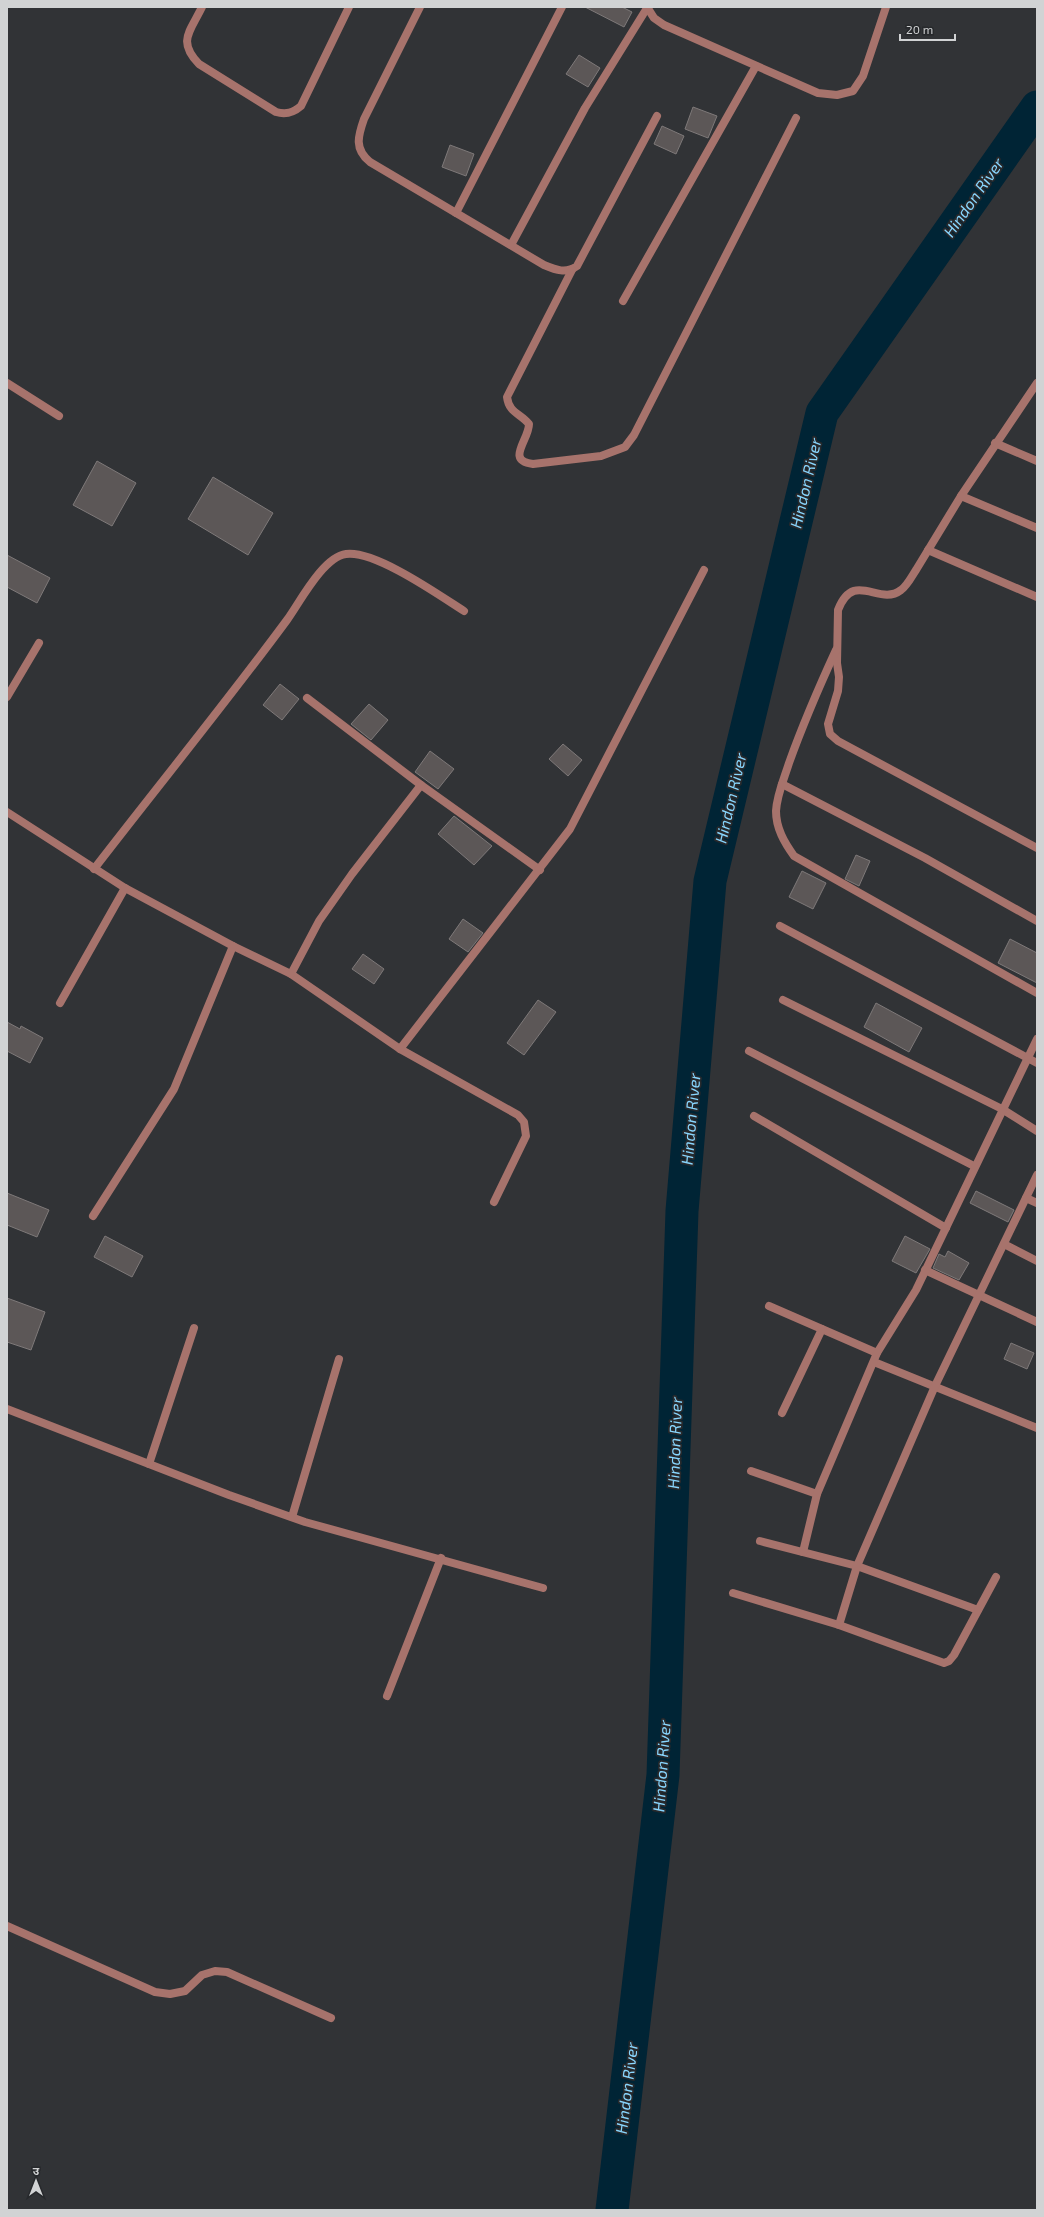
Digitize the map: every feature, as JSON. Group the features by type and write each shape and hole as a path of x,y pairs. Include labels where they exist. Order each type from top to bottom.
{"street":[{"path":"202,7 187,37 186,45 189,53 199,64 276,112 284,114 291,113 301,106 349,7"},
{"path":"420,7 364,119 358,136 358,143 363,156 370,162 456,213 557,270 572,270"},
{"path":"456,213 562,7"},
{"path":"511,244 585,108 647,8 654,18 664,25 818,93 837,95 853,91 863,76 886,7"},
{"path":"623,301 756,66"},
{"path":"657,116 581,260 572,270 507,397 508,406 514,414 529,424 527,436 519,451 520,459 524,464 601,456 625,447 634,435 796,118"},
{"path":"7,383 60,416"},
{"path":"1035,388 995,443 902,590 895,594 864,590 852,591 843,599 838,610 838,691 828,724 830,734 838,740 1037,848"},
{"path":"995,443 1037,461"},
{"path":"961,496 1037,528"},
{"path":"928,550 1037,597"},
{"path":"94,869 281,627 324,568 335,557 347,554 368,558 389,566 408,576 464,611"},
{"path":"400,1049 540,870 570,829 704,570"},
{"path":"7,697 39,643"},
{"path":"838,647 806,715 782,784 776,811 778,828 784,842 794,856 1037,993"},
{"path":"307,698 421,785 540,870"},
{"path":"782,784 925,858 1037,921"},
{"path":"291,974 319,921 352,874 421,785"},
{"path":"7,812 125,888 233,946 291,974 400,1049 518,1115 524,1122 526,1136 494,1202"},
{"path":"60,1003 125,888"},
{"path":"780,926 1037,1063"},
{"path":"93,1216 174,1089 233,946"},
{"path":"783,1000 1002,1109 1037,1131"},
{"path":"803,1552 817,1494 878,1353 925,1270 974,1166 1037,1039"},
{"path":"749,1051 974,1166"},
{"path":"754,1116 946,1228"},
{"path":"839,1625 857,1566 935,1386 1037,1175"},
{"path":"1026,1198 1037,1203"},
{"path":"1004,1244 1037,1261"},
{"path":"925,1270 980,1294 1037,1322"},
{"path":"769,1306 878,1353"},
{"path":"149,1464 194,1328"},
{"path":"782,1413 822,1329"},
{"path":"292,1517 339,1359"},
{"path":"874,1362 1037,1428"},
{"path":"7,1409 292,1517 543,1588"},
{"path":"751,1471 817,1494"},
{"path":"760,1541 857,1566 978,1610"},
{"path":"387,1696 441,1558"},
{"path":"733,1593 839,1625 944,1663 948,1662 954,1655 996,1577"},
{"path":"7,1926 155,1992 170,1994 185,1991 202,1975 215,1971 227,1972 331,2018"}],"building":[{"path":"585,7 622,7 632,12 624,27"},
{"path":"579,55 600,68 588,87 566,74"},
{"path":"693,107 717,116 708,138 685,129"},
{"path":"662,126 684,136 676,154 654,144"},
{"path":"450,145 474,154 466,176 442,167"},
{"path":"97,461 136,483 112,526 73,505"},
{"path":"213,477 273,513 248,555 188,519"},
{"path":"7,555 50,578 37,603 7,587"},
{"path":"280,684 299,699 282,720 263,705"},
{"path":"369,704 388,720 371,740 351,724"},
{"path":"563,744 582,760 568,776 549,759"},
{"path":"430,751 454,769 438,789 415,772"},
{"path":"454,816 492,846 474,865 438,834"},
{"path":"856,855 870,861 859,886 845,879"},
{"path":"802,871 826,883 813,909 789,897"},
{"path":"463,919 483,933 468,952 449,939"},
{"path":"1010,939 1037,953 1037,983 998,963"},
{"path":"363,954 384,969 374,984 352,969"},
{"path":"538,1000 556,1012 524,1055 507,1043"},
{"path":"876,1003 922,1028 909,1052 864,1027"},
{"path":"7,1022 20,1029 21,1026 43,1038 30,1063 7,1051"},
{"path":"976,1191 1014,1210 1008,1222 970,1203"},
{"path":"7,1193 49,1210 37,1237 7,1225"},
{"path":"105,1236 143,1256 132,1277 94,1257"},
{"path":"905,1236 930,1249 916,1273 892,1261"},
{"path":"948,1251 969,1263 959,1280 933,1268 939,1254 945,1257"},
{"path":"7,1298 45,1312 31,1350 7,1342"},
{"path":"1011,1343 1034,1353 1027,1369 1004,1359"}],"waterway":[{"name":"Hindon River","path":"612,2210 663,1775 682,1211 710,881 822,413 1037,107"}]}
